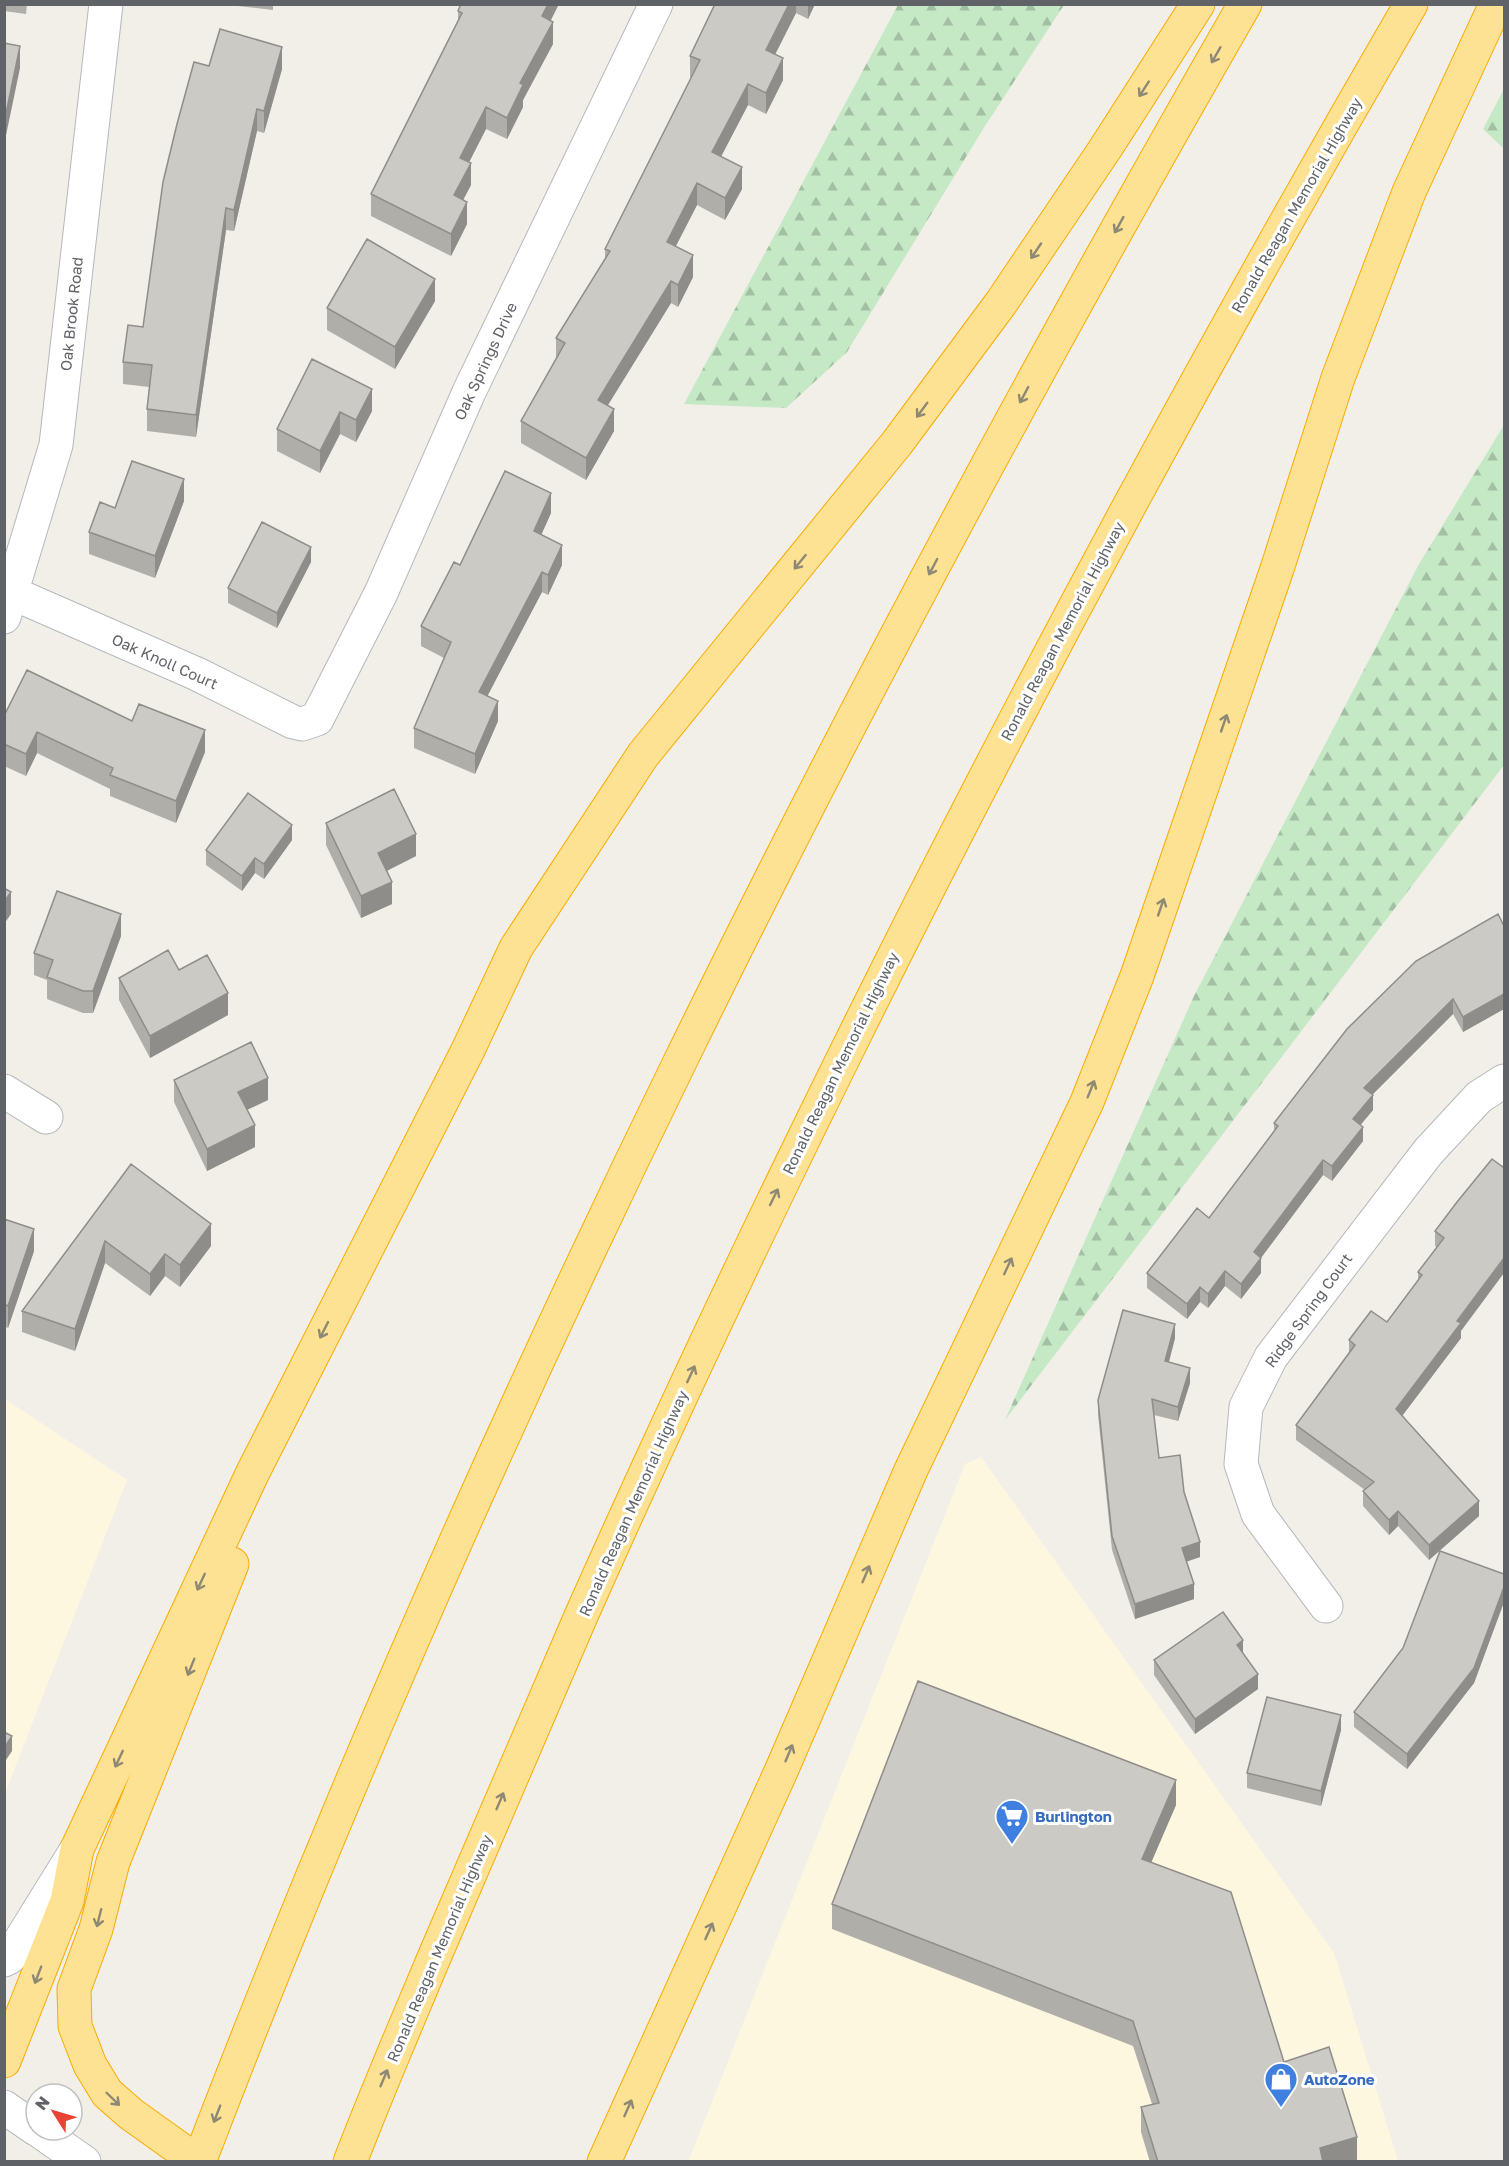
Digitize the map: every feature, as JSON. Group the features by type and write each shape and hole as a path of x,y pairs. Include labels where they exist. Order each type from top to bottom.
{"highway":[{"path":"4,2061 67,1901 76,1849 253,1472 468,1050 516,948 643,755 897,443 1001,303 1105,149 1198,4"},
{"path":"253,1472 243,1538 113,1862 96,1929 74,1989 75,2026 90,2065 107,2093 131,2114 198,2162 338,1816 473,1505 660,1099 862,702 1029,386 1245,4"},
{"name":"Ronald Reagan Memorial Highway","path":"356,2147 518,1758 629,1509 834,1074 1045,659 1281,228 1411,4"},
{"path":"604,2162 782,1769 911,1470 1086,1102 1137,976 1278,569 1342,367 1409,192 1496,4"}],"street":[{"name":"Oak Brook Road","path":"8,605 56,444 106,4"},
{"name":"Oak Springs Drive","path":"318,719 381,593 469,392 656,4"},
{"name":"Oak Knoll Court","path":"8,605 197,674 293,722 303,724 318,719"},
{"name":"Ridge Spring Court","path":"1326,1606 1258,1514 1241,1464 1246,1407 1271,1357 1428,1152 1479,1097 1504,1081"},
{"path":"4,1091 46,1117"},
{"path":"4,1960 10,1957 76,1849"},
{"path":"4,2107 24,2120"},
{"path":"56,2142 84,2162"}],"shaded area":[{"path":"5,1399 127,1480 5,1793"},
{"path":"981,1457 1334,1953 1398,2161 688,2162 965,1464"}],"green space":[{"path":"898,5 1064,5 985,126 847,352 786,408 684,404"},
{"path":"1504,89 1504,149 1483,129"},
{"path":"1504,425 1504,765 1005,1420 1194,996 1419,564"}],"building":[{"path":"461,4 548,4 542,16 553,22 520,83 523,85 507,118 486,107 460,158 471,163 454,195 467,202 451,234 371,194 462,13 458,11"},
{"path":"715,4 789,4 766,50 783,58 766,93 748,84 712,152 742,167 725,198 697,183 667,242 693,255 678,285 671,281 598,400 614,409 586,458 521,421 565,343 556,338 610,251 605,249 700,60 690,56"},
{"path":"220,29 282,47 264,111 257,109 234,210 226,208 196,415 147,409 152,365 123,362 128,325 143,327 163,182 194,62 209,66"},
{"path":"4,43 20,46 4,123"},
{"path":"367,239 435,279 395,347 327,308"},
{"path":"312,359 372,389 356,420 340,412 320,451 277,429"},
{"path":"132,461 184,479 155,556 89,532 100,502 115,508"},
{"path":"505,471 551,493 534,531 562,545 548,575 542,572 479,692 498,701 475,754 414,728 451,642 421,626 454,562 460,565"},
{"path":"262,522 311,547 277,613 228,588"},
{"path":"27,670 132,721 139,704 205,730 176,801 110,775 113,768 37,732 26,754 4,744 4,716"},
{"path":"394,789 416,834 378,853 392,882 361,896 326,823"},
{"path":"248,793 292,825 264,864 255,858 242,876 206,850"},
{"path":"4,888 11,892 4,902"},
{"path":"57,891 121,914 93,991 83,991 47,977 53,960 34,953"},
{"path":"1498,914 1504,926 1504,994 1463,1017 1453,999 1364,1088 1373,1095 1353,1119 1363,1127 1332,1166 1323,1160 1254,1252 1261,1258 1241,1284 1225,1271 1208,1294 1200,1287 1187,1304 1147,1273 1197,1208 1209,1218 1278,1126 1274,1123 1347,1029 1416,961"},
{"path":"168,950 179,970 207,955 228,993 150,1036 119,978"},
{"path":"251,1042 268,1078 238,1092 255,1125 207,1149 174,1080"},
{"path":"1492,1159 1503,1167 1504,1164 1504,1258 1457,1321 1461,1323 1396,1409 1479,1501 1429,1545 1398,1511 1389,1520 1363,1491 1374,1482 1296,1425 1355,1345 1349,1340 1371,1311 1387,1322 1422,1275 1418,1272 1444,1238 1435,1231"},
{"path":"131,1164 211,1224 180,1265 165,1254 150,1274 105,1241 75,1329 22,1311"},
{"path":"4,1219 34,1229 8,1306 4,1304"},
{"path":"1123,1310 1175,1324 1165,1361 1190,1368 1178,1407 1152,1399 1159,1458 1180,1455 1184,1492 1200,1542 1182,1548 1194,1584 1135,1604 1112,1536 1098,1400"},
{"path":"1440,1551 1504,1574 1504,1587 1474,1668 1407,1754 1354,1712 1403,1648"},
{"path":"1223,1612 1243,1640 1237,1645 1258,1674 1195,1719 1154,1660"},
{"path":"918,1681 1176,1780 1142,1859 1231,1892 1284,2062 1329,2047 1357,2137 1320,2148 1323,2162 1158,2162 1141,2107 1159,2103 1133,2021 832,1904"},
{"path":"1267,1697 1341,1715 1321,1791 1247,1773"},
{"path":"4,1732 12,1736 4,1748"}],"place":[{"name":"Burlington","path":"1012,1845"},
{"name":"AutoZone","path":"1281,2108"}]}
